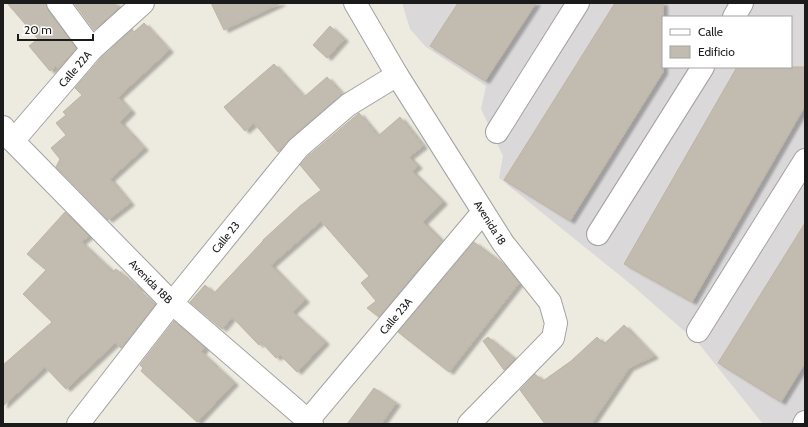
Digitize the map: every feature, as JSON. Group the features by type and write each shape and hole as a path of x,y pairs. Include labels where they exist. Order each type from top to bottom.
{"street":[{"path":"58,3 92,49"},
{"name":"Calle 22A","path":"8,134 92,49 143,3"},
{"name":"Avenida 18","path":"355,3 397,76 503,243 550,302 556,323 553,338 469,424"},
{"path":"497,132 578,3"},
{"path":"735,16 742,3"},
{"path":"598,234 701,68"},
{"name":"Calle 23","path":"78,424 172,303 298,148 348,104 397,76"},
{"name":"Avenida 18B","path":"8,134 172,303 308,423"},
{"path":"698,331 805,160"},
{"name":"Calle 23A","path":"308,423 483,212"}],"shaded area":[{"path":"402,3 805,3 805,424 763,424 699,344 633,286 499,178 503,156 481,109 486,86 426,47 410,29"}],"building":[{"path":"7,3 46,3 48,10 76,48 58,69 56,66 50,71 29,46 38,39"},
{"path":"74,3 115,3 118,8 94,30"},
{"path":"211,3 281,3 224,30"},
{"path":"458,3 536,3 485,81 430,46"},
{"path":"615,3 663,3 663,72 570,221 504,180"},
{"path":"144,23 169,50 118,97 131,111 120,122 144,148 110,179 130,203 108,220 56,167 60,159 51,148 66,135 56,123 66,115 63,112 82,95 75,88 101,58 132,29 134,32"},
{"path":"330,26 344,39 327,58 313,45"},
{"path":"274,64 304,97 327,77 342,94 290,139 278,152 254,123 245,131 224,107"},
{"path":"805,67 805,106 692,302 624,264 736,68"},
{"path":"359,113 378,136 400,117 423,146 409,157 418,166 412,171 443,202 423,222 442,241 379,317 367,308 376,301 361,283 369,276 321,221 271,265 305,300 292,312 325,342 297,372 280,355 276,358 261,342 259,345 232,317 222,329 190,302 205,285 214,293 263,240 300,206 321,190 300,165 307,157"},
{"path":"65,212 89,236 81,242 113,272 116,269 139,288 138,289 155,305 121,348 115,343 66,389 45,367 3,406 3,365 52,322 23,294 46,270 27,254"},
{"path":"805,223 805,363 781,402 718,363"},
{"path":"474,242 506,266 519,283 449,372 398,332"},
{"path":"174,321 205,348 201,352 234,383 197,422 141,371 143,368 140,365"},
{"path":"624,325 654,356 629,368 591,424 545,424 520,390 535,374 543,381 571,361 597,337 604,344"},
{"path":"488,337 515,359 504,370 483,341"},
{"path":"374,388 396,403 381,424 347,424"}]}
